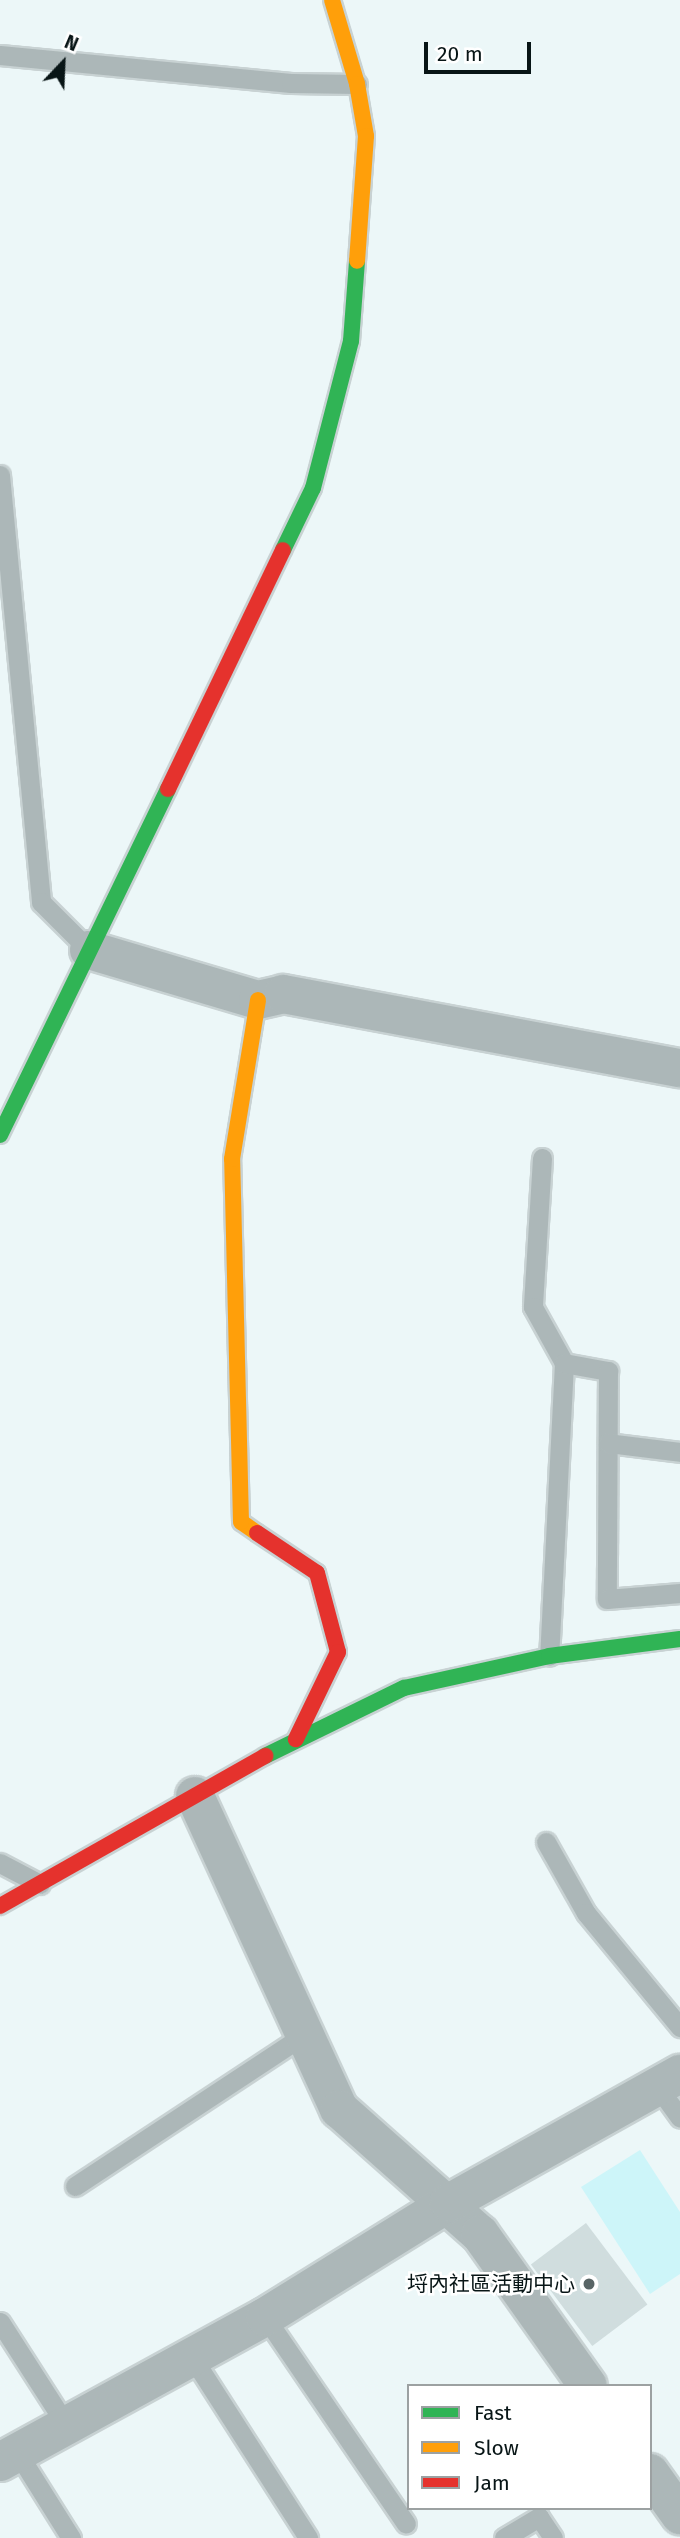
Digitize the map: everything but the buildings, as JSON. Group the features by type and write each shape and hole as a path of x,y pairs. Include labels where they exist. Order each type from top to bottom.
{"street":[{"path":"0,1135 313,488 351,341 366,136 357,83 332,0"},
{"path":"89,950 258,1000 282,994 680,1068"},
{"path":"258,1000 232,1159 241,1522 317,1573 338,1651 296,1739"},
{"path":"0,1906 296,1739 404,1688 549,1656 680,1639"},
{"path":"195,1796 339,2109 449,2203 480,2234 587,2384"},
{"path":"9,2457 265,2317 449,2203 669,2080"},
{"path":"652,2476 680,2515"}],"lane":[{"path":"0,55 291,83 357,83"},
{"path":"0,475 41,902 89,950"},
{"path":"0,1086 19,1094"},
{"path":"542,1158 533,1307 564,1363 549,1656"},
{"path":"564,1363 608,1371 607,1599 680,1592"},
{"path":"608,1443 680,1452"},
{"path":"546,1842 586,1913 680,2027"},
{"path":"0,1863 41,1884"},
{"path":"75,2186 304,2035"},
{"path":"669,2080 680,2118"},
{"path":"265,2317 406,2524"},
{"path":"0,2322 66,2425"},
{"path":"192,2357 308,2538"},
{"path":"9,2457 71,2538"},
{"path":"505,2538 539,2517 552,2538"}],"shaded area":[{"path":"640,2150 680,2212 680,2274 650,2294 581,2187"}],"traffic: fast":[{"path":"283,550 313,488 351,341 357,261"},
{"path":"0,1135 168,789"},
{"path":"265,1756 404,1688 549,1656 680,1639"}],"traffic: slow":[{"path":"332,0 357,84 366,136 357,261"},
{"path":"257,1533 241,1522 232,1159 258,1000"}],"traffic: jam":[{"path":"168,789 283,550"},
{"path":"257,1533 317,1573 338,1652 296,1739"},
{"path":"0,1906 265,1756"}],"place":[{"name":"埒內社區活動中心","path":"589,2284"}]}
